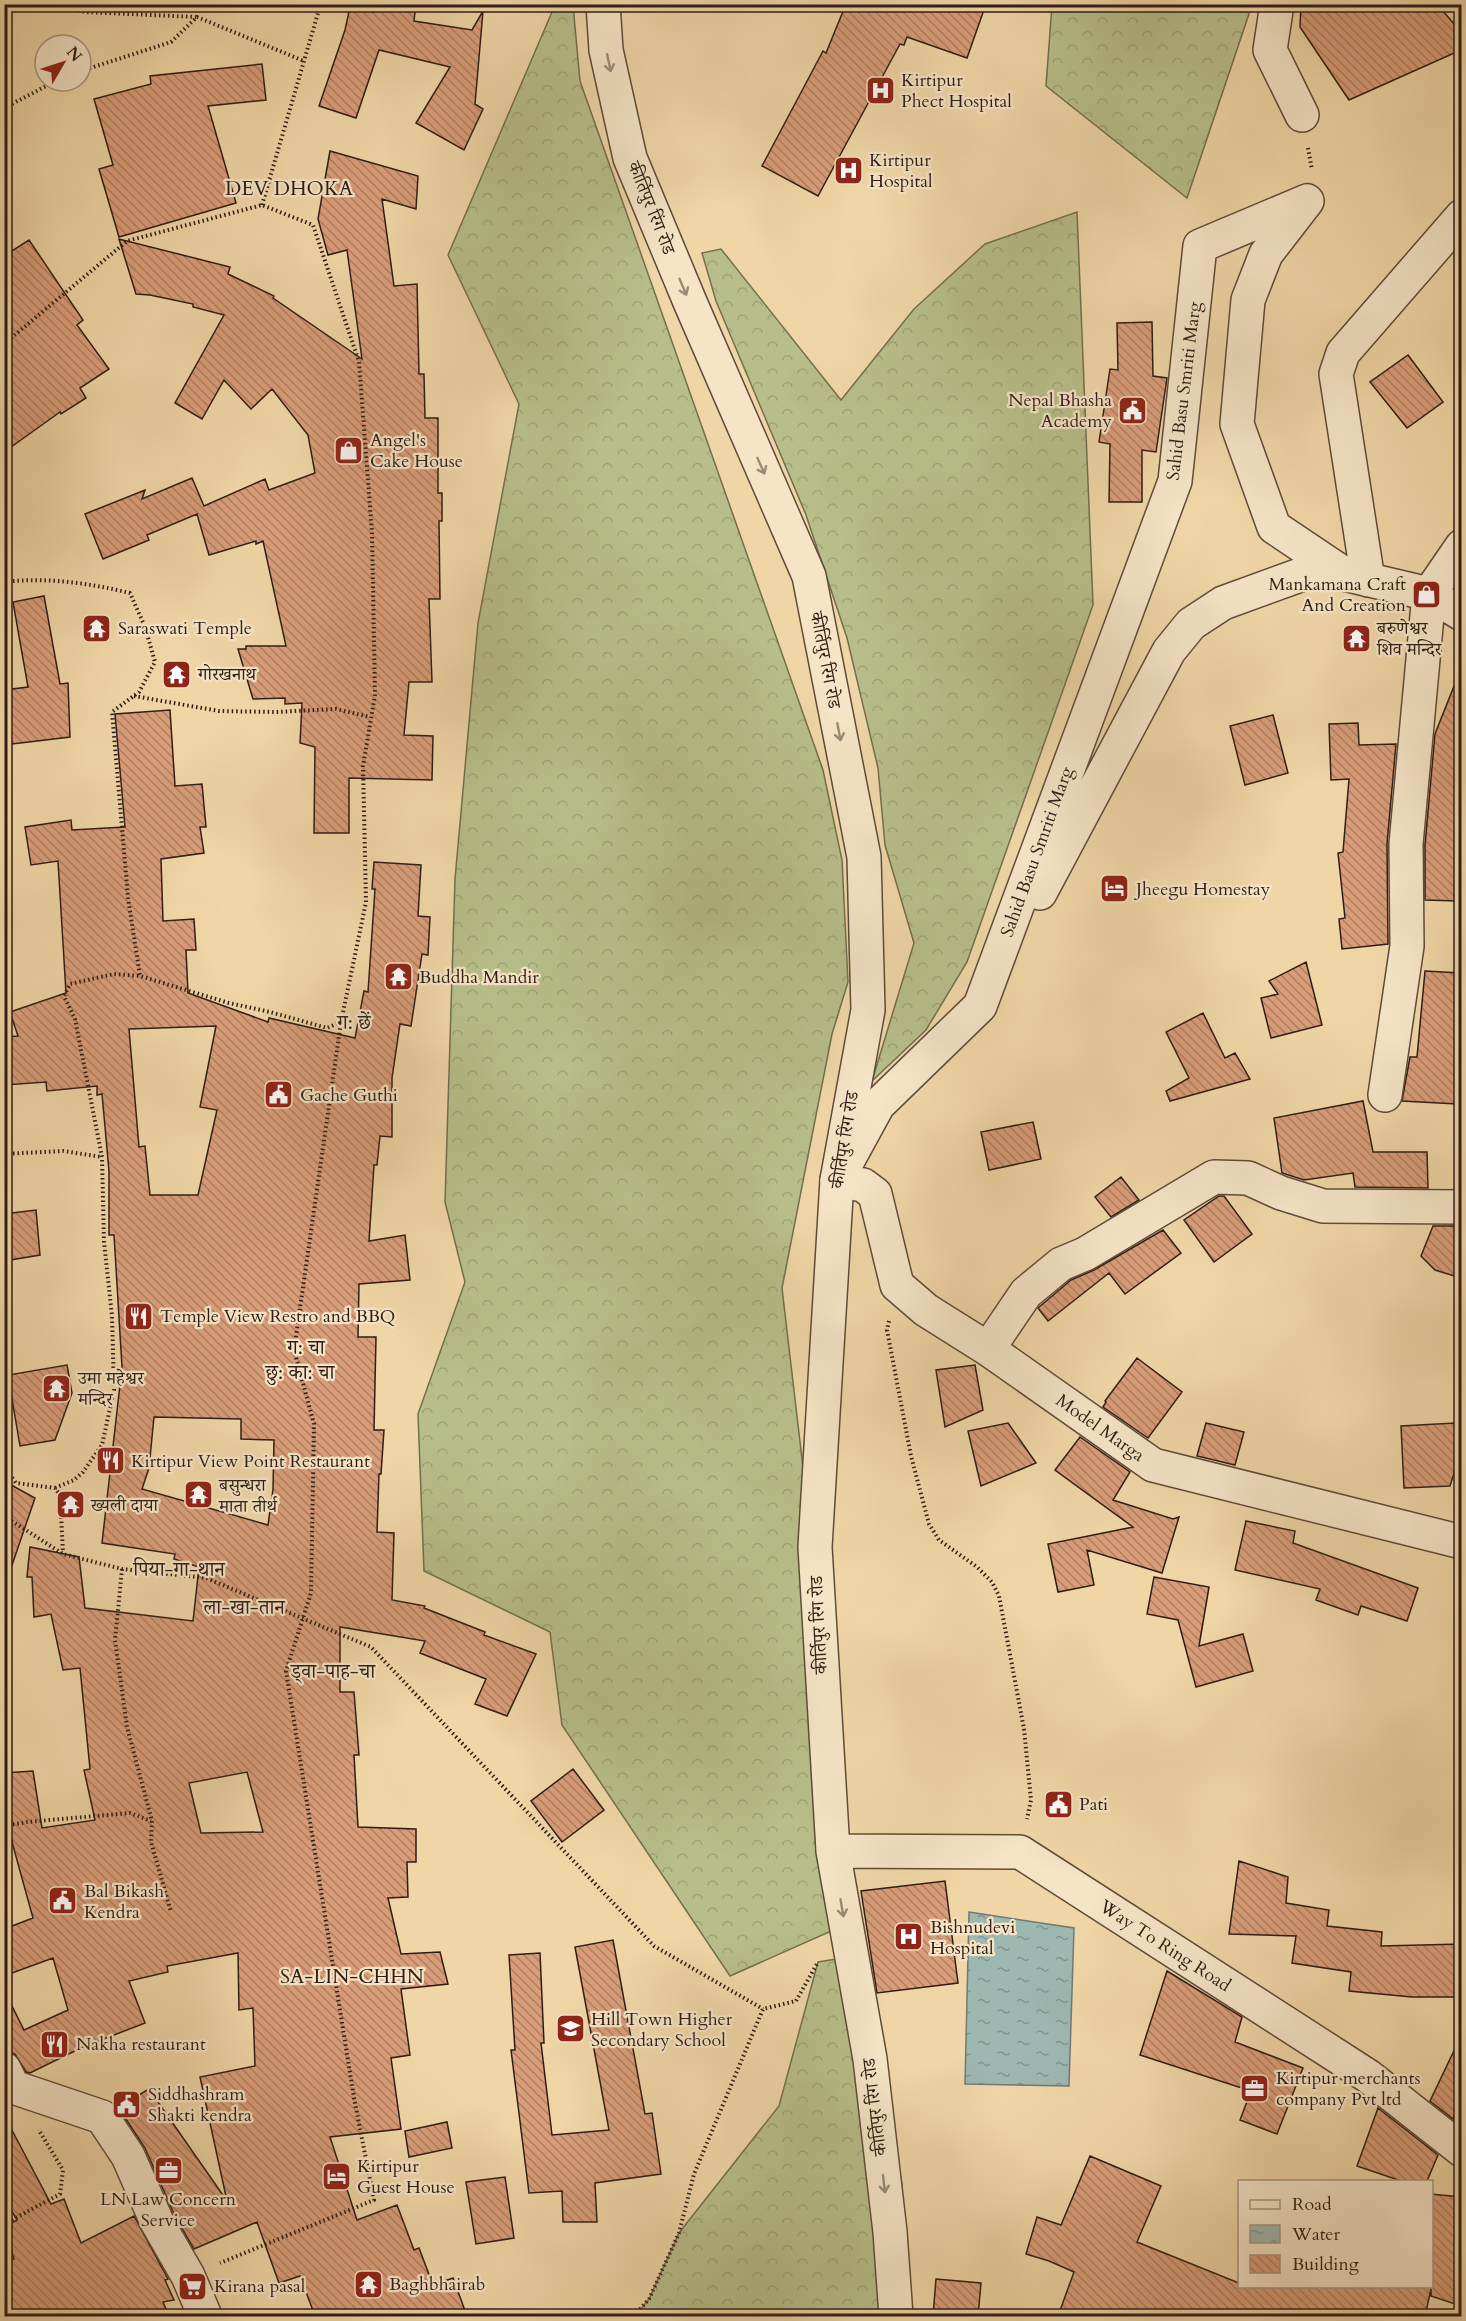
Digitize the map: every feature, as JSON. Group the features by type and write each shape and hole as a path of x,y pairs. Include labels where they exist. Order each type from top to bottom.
{"street":[{"name":"कीर्तिपुर रिंग रोड","path":"603,4 606,50 630,158 694,313 809,576 864,857 867,1010 837,1180 815,1547 833,1851 870,2059 890,2232 896,2316"},
{"path":"1277,4 1270,50 1302,115"},
{"name":"Sahid Basu Smriti Marg","path":"837,1180 878,1105 980,1006 1175,482 1200,246 1307,201"},
{"path":"1307,201 1266,254 1248,300 1237,424 1274,527 1356,577"},
{"path":"1356,577 1336,374 1343,353 1461,216"},
{"path":"1386,1095 1407,946 1406,844 1430,594 1461,546"},
{"path":"980,1006 1169,651 1191,624 1223,603 1311,571 1356,577 1430,594 1461,614"},
{"path":"988,1349 1026,1293 1061,1264 1085,1254 1214,1178 1248,1178 1281,1194 1323,1206 1461,1207"},
{"path":"837,1180 863,1185 875,1194 897,1285"},
{"name":"Model Marga","path":"897,1285 926,1310 988,1349 1152,1465 1461,1542"},
{"path":"833,1851 1020,1852"},
{"name":"Way To Ring Road","path":"1020,1852 1368,2076 1461,2150"},
{"path":"9,2078 102,2117 128,2156 157,2222 188,2276 205,2316"}],"path":[{"path":"52,4 85,12 197,17 304,60"},
{"path":"262,205 318,13 323,4"},
{"path":"93,67 171,42 197,17"},
{"path":"4,108 33,93"},
{"path":"1302,115 1312,169 1307,201"},
{"path":"4,344 127,241 262,205 313,225 360,362 372,533 375,695 363,766 366,902 341,1022 294,1350 314,1424 311,1593 286,1671 352,2086 374,2200 188,2276"},
{"path":"4,582 45,580 93,584 130,593 145,627 155,662 139,692 112,712 128,898 140,976"},
{"path":"134,696 219,711 276,712 336,709 370,717"},
{"path":"4,1467 16,1483 55,1488 74,1480 83,1472 102,1445 114,1390 112,1316 104,1242 102,1156 75,1019 64,996 70,984 114,974 140,976 229,1003 327,1028 341,1022"},
{"path":"4,1155 63,1151 102,1156"},
{"path":"897,1285 887,1330 911,1456 929,1524 939,1540 977,1567 992,1582 999,1596 1024,1729 1031,1800 1020,1852"},
{"path":"55,1488 60,1495 63,1554"},
{"path":"4,1516 63,1554 122,1569 206,1578 371,1647 654,1946 763,2009 796,2001 818,1962 849,1948"},
{"path":"122,1569 115,1640 127,1727 152,1821 152,1842 171,1912"},
{"path":"4,1826 130,1813 152,1821"},
{"path":"634,2316 650,2299 679,2233 694,2174 763,2009"},
{"path":"4,2224 60,2194 63,2170 9,2078"}],"green space":[{"path":"555,5 573,5 580,81 823,770 842,860 848,982 832,1034 782,1288 856,1920 730,1976 562,1725 550,1632 424,1571 418,1414 465,1282 445,1202 455,879 478,623 519,404 448,255"},
{"path":"1052,5 1252,5 1187,198 1046,86"},
{"path":"1077,212 1093,605 967,962 926,1030 872,1081 914,943 885,845 878,768 847,638 806,515 716,301 702,253 721,249 841,400 914,309 985,244"},
{"path":"855,1956 881,2065 902,2185 905,2316 635,2316 649,2299 679,2233 779,2106 818,1962"}],"water":[{"path":"969,1912 1074,1928 1069,2086 965,2084"}],"building":[{"path":"376,4 416,4 414,21 472,30 483,11 475,104 483,109 464,150 416,123 450,67 379,50 356,118 319,106 345,30 350,7 374,12"},
{"path":"846,4 986,4 967,58 907,37 904,45 900,44 818,196 762,166 823,51 826,53"},
{"path":"1301,4 1437,4 1461,32 1461,50 1349,100 1300,27"},
{"path":"262,64 266,100 208,106 236,203 119,237 99,169 113,165 94,99 151,84 150,76"},
{"path":"330,151 418,176 416,209 382,199 394,286 417,284 419,374 424,374 425,418 438,418 438,493 442,493 442,521 439,521 440,599 429,599 432,682 409,682 404,735 433,736 432,780 349,778 349,833 314,833 315,747 300,743 302,703 285,704 285,698 253,699 238,649 246,649 246,646 286,646 263,541 209,555 197,514 147,535 149,540 103,559 85,514 145,490 142,499 192,478 204,506 265,479 269,490 315,473 308,435 272,389 251,409 224,380 202,419 175,403 224,315 193,307 193,304 136,294 119,239 230,267 228,274 274,296 273,298 362,359 347,250 328,255 318,219"},
{"path":"29,240 83,320 77,325 109,369 80,388 86,398 61,414 60,412 4,452 4,256"},
{"path":"1152,322 1153,376 1167,378 1156,452 1142,450 1142,502 1109,502 1110,444 1099,442 1110,369 1118,370 1117,323"},
{"path":"1408,355 1443,402 1407,428 1370,382"},
{"path":"44,596 60,684 68,683 70,737 4,745 4,690 28,687 13,602"},
{"path":"1460,671 1461,846 1458,901 1425,900 1425,845 1435,734"},
{"path":"170,710 175,786 202,784 206,827 200,827 204,853 161,859 163,921 194,919 196,950 186,950 188,993 268,1022 269,1018 355,1038 364,991 368,992 375,889 372,889 374,862 421,865 418,916 430,917 428,955 422,954 411,1026 400,1024 392,1078 392,1137 380,1136 377,1165 374,1165 369,1241 405,1235 410,1280 359,1284 358,1337 376,1337 374,1430 384,1430 381,1474 379,1474 377,1532 394,1533 392,1600 425,1606 424,1608 485,1632 484,1635 536,1654 507,1716 475,1704 486,1679 420,1653 425,1641 340,1627 340,1692 354,1692 359,1755 354,1755 358,1827 416,1829 416,1862 407,1862 408,1897 388,1898 401,1954 440,1952 448,1984 401,1989 410,2055 391,2058 401,2129 330,2137 357,2220 397,2205 414,2250 419,2248 433,2285 453,2278 467,2316 315,2316 300,2276 279,2283 257,2222 194,2249 174,2214 145,2148 118,2107 149,2089 227,2201 200,2077 255,2066 253,2008 239,2010 238,1953 167,1966 168,1972 129,1981 145,2023 83,2047 30,2073 26,2072 15,2054 4,2050 4,1990 24,2030 68,2010 53,1958 4,1976 4,1929 33,1918 4,1813 4,1773 33,1771 42,1828 95,1820 84,1770 90,1769 80,1668 63,1670 51,1614 34,1617 32,1577 27,1577 30,1547 79,1557 85,1608 193,1621 199,1567 174,1559 175,1554 102,1543 122,1367 114,1235 109,1235 109,1171 102,1094 97,1095 97,1086 47,1091 46,1082 4,1085 4,1037 18,1036 10,1012 66,993 58,861 31,865 25,827 71,820 72,830 125,827 115,714","holes":["216,1026 200,1107 217,1110 198,1195 150,1195 145,1146 139,1147 129,1029","154,1417 241,1419 241,1439 274,1440 273,1489 268,1525 142,1489 149,1468","247,1772 263,1832 201,1833 189,1783"]},
{"path":"1273,715 1288,773 1245,785 1230,726"},
{"path":"1358,723 1359,745 1396,744 1387,844 1388,944 1342,949 1339,919 1345,918 1338,853 1343,852 1349,779 1331,780 1329,724"},
{"path":"1306,962 1322,1025 1271,1038 1261,998 1278,994 1269,981"},
{"path":"1425,971 1461,973 1461,1052 1459,1051 1457,1104 1402,1101 1410,1057 1417,1057"},
{"path":"1203,1013 1225,1058 1235,1053 1250,1079 1170,1101 1166,1091 1189,1078 1166,1032"},
{"path":"1363,1101 1373,1152 1427,1152 1428,1188 1355,1187 1353,1173 1304,1180 1282,1173 1274,1118"},
{"path":"1033,1122 1041,1159 989,1170 981,1132"},
{"path":"1121,1177 1139,1200 1111,1217 1095,1197"},
{"path":"1219,1196 1224,1196 1252,1234 1214,1262 1184,1220"},
{"path":"36,1210 40,1255 4,1261 4,1214"},
{"path":"1433,1226 1461,1228 1461,1278 1435,1270 1421,1256"},
{"path":"1163,1230 1181,1253 1125,1294 1109,1273 1048,1321 1038,1308 1071,1280 1094,1270"},
{"path":"1137,1358 1182,1392 1148,1438 1103,1407"},
{"path":"67,1365 72,1393 55,1440 20,1446 8,1375"},
{"path":"975,1365 983,1410 945,1427 936,1370"},
{"path":"1008,1423 1036,1463 981,1486 968,1431"},
{"path":"1206,1423 1244,1432 1235,1465 1197,1456"},
{"path":"1455,1423 1457,1464 1450,1486 1404,1488 1401,1426"},
{"path":"1080,1437 1130,1472 1113,1500 1173,1519 1179,1517 1162,1573 1087,1550 1094,1585 1058,1592 1048,1544 1133,1527 1055,1470"},
{"path":"4,1481 35,1498 9,1574 4,1573"},
{"path":"1246,1521 1295,1531 1293,1543 1418,1588 1407,1621 1361,1606 1358,1615 1316,1600 1320,1589 1235,1570"},
{"path":"1154,1577 1209,1587 1199,1646 1243,1634 1253,1671 1196,1687 1178,1620 1147,1614"},
{"path":"573,1769 604,1810 562,1842 531,1801"},
{"path":"1239,1861 1288,1877 1286,1903 1329,1910 1327,1926 1382,1932 1381,1946 1461,1944 1461,1997 1412,1997 1349,1991 1351,1972 1292,1963 1296,1936 1229,1934"},
{"name":"Bishnudevi Hospital","path":"945,1881 958,1983 877,1993 861,1891"},
{"path":"613,1940 645,2114 652,2113 661,2174 595,2183 597,2222 563,2222 562,2191 529,2193 511,2050 515,2050 509,1955 540,1953 544,2043 541,2043 552,2135 609,2130 575,1947"},
{"path":"1167,1971 1242,2017 1235,2042 1303,2068 1277,2134 1240,2120 1251,2091 1140,2055"},
{"path":"1461,2036 1461,2096 1453,2119 1430,2101"},
{"path":"1378,2108 1438,2155 1427,2180 1398,2180 1357,2166"},
{"path":"4,2115 51,2204 64,2199 81,2243 134,2216 168,2279 165,2280 174,2300 163,2302 169,2316 4,2316 4,2261 14,2259 4,2228 17,2220 4,2198"},
{"path":"447,2122 452,2148 409,2157 405,2131"},
{"path":"1090,2156 1161,2186 1137,2242 1238,2283 1238,2288 1433,2288 1433,2194 1461,2197 1461,2306 1431,2296 1431,2289 1425,2316 1058,2316 1074,2272 1026,2254 1037,2217 1061,2225"},
{"path":"505,2177 514,2238 476,2244 466,2182"},
{"path":"936,2279 981,2283 978,2316 933,2316"}],"place":[{"name":"Kirtipur Phect Hospital","path":"880,90"},
{"name":"Kirtipur Hospital","path":"848,170"},
{"name":"Nepal Bhasha Academy","path":"1133,410"},
{"name":"Angel's Cake House","path":"349,450"},
{"name":"Mankamana Craft And Creation","path":"1427,594"},
{"name":"Saraswati Temple","path":"97,628"},
{"name":"बरुणेश्वर शिव मन्दिर","path":"1356,638"},
{"name":"गोरखनाथ","path":"177,674"},
{"name":"Jheegu Homestay","path":"1115,889"},
{"name":"Buddha Mandir","path":"398,977"},
{"name":"Gache Guthi","path":"279,1095"},
{"name":"Temple View Restro and BBQ","path":"139,1316"},
{"name":"उमा महेश्वर मन्दिर","path":"57,1388"},
{"name":"Kirtipur View Point Restaurant","path":"110,1461"},
{"name":"बसुन्धरा माता तीर्थ","path":"198,1495"},
{"name":"ख्यली दाया","path":"70,1505"},
{"name":"Pati","path":"1058,1804"},
{"name":"Bal Bikash Kendra","path":"63,1901"},
{"name":"Bishnudevi Hospital","path":"909,1937"},
{"name":"Hill Town Higher Secondary School","path":"570,2029"},
{"name":"Nakha restaurant","path":"55,2044"},
{"name":"Kirtipur merchants company Pvt ltd","path":"1255,2088"},
{"name":"Siddhashram Shakti kendra","path":"127,2104"},
{"name":"LN Law Concern Service","path":"168,2170"},
{"name":"Kirtipur Guest House","path":"336,2176"},
{"name":"Baghbhairab","path":"368,2284"},
{"name":"Kirana pasal","path":"193,2286"}],"district":[{"name":"DEV DHOKA","path":"289,188"},
{"name":"ग: छें","path":"354,1022"},
{"name":"ग: चा","path":"306,1347"},
{"name":"छु: का: चा","path":"300,1372"},
{"name":"पिया-गा-थान","path":"179,1569"},
{"name":"ला-खा-तान","path":"244,1607"},
{"name":"ड्वा-पाह-चा","path":"333,1671"},
{"name":"SA-LIN-CHHN","path":"352,1976"}]}
